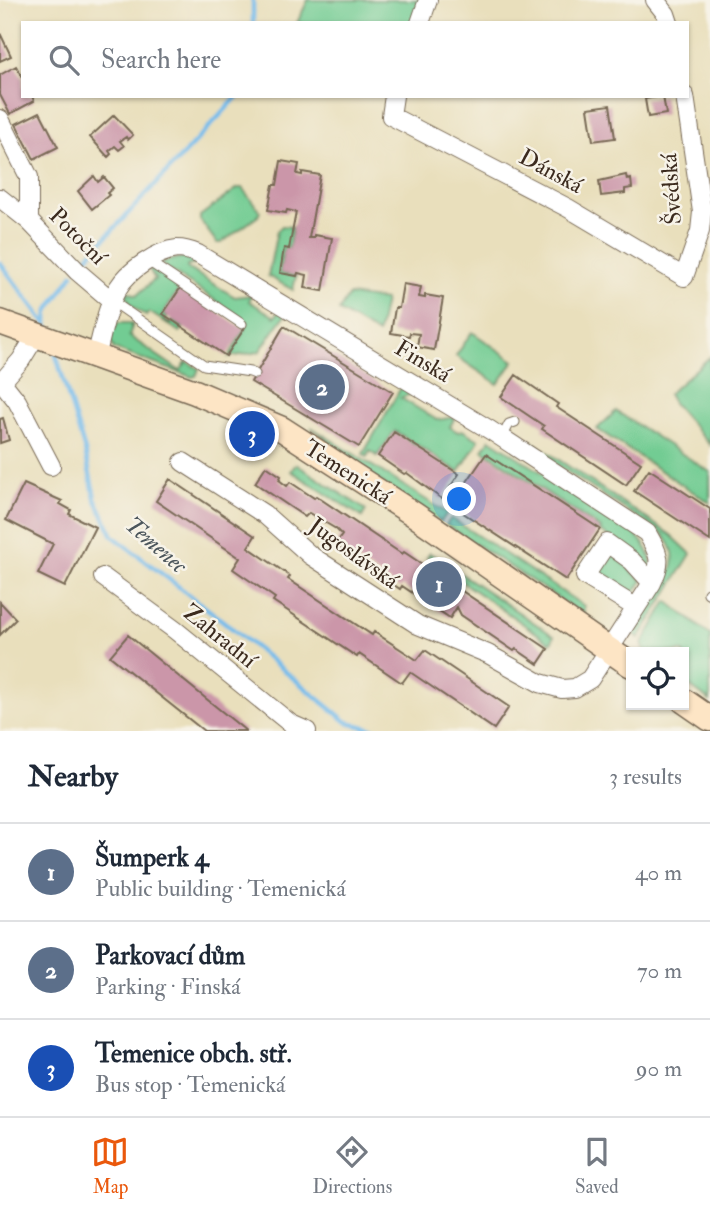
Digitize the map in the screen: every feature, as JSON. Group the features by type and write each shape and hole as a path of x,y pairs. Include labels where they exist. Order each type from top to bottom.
{"street":[{"path":"421,21 428,0"},
{"path":"655,0 668,21"},
{"name":"Dánská","path":"394,98 391,116 568,208 684,277"},
{"name":"Švédská","path":"684,277 700,231 702,212 685,98"},
{"name":"Potoční","path":"0,119 29,177 29,221 78,272 112,301"},
{"path":"0,198 29,221"},
{"name":"Finská","path":"89,354 112,301 125,279 148,261 170,250 179,249 198,254 502,438 647,533 658,552 659,568 608,649"},
{"name":"Temenická","path":"0,322 195,392 282,429 415,515 626,662"},
{"path":"41,336 1,383 17,401 51,466"},
{"name":"Jugoslávská","path":"183,462 264,514 310,555 385,606 418,625 488,654 540,683 562,689 575,688 590,679 608,649"},
{"path":"635,607 585,576 607,543 632,561 652,583"},
{"name":"Zahradní","path":"103,577 175,630 291,724 307,731"},
{"path":"689,704 710,719"}],"lane":[{"path":"148,261 242,324"},
{"path":"112,301 204,365 255,374"},
{"path":"502,438 509,424 515,422"}],"green space":[{"path":"308,0 423,0 415,21 298,21"},
{"path":"238,188 242,188 260,211 258,216 221,243 217,243 200,220 200,216"},
{"path":"282,226 292,227 289,249 284,248 280,273 296,276 293,290 268,276 277,231"},
{"path":"183,257 196,261 196,264 187,268 235,297 252,295 249,301 275,317 279,311 286,314 259,352 229,357 248,322 159,263"},
{"path":"149,269 181,287 163,314 167,317 165,320 171,324 173,321 183,328 180,332 149,312 146,316 128,299 126,291 137,295 155,279"},
{"path":"349,295 385,300 378,334 339,311"},
{"path":"118,323 131,323 131,327 133,324 129,336 180,371 187,362 199,369 196,376 192,377 114,349 110,340 111,328"},
{"path":"472,332 514,361 498,384 456,356"},
{"path":"710,357 710,445 668,394"},
{"path":"402,386 413,393 401,398 437,420 455,417 450,427 458,432 462,430 479,440 459,472 395,431 377,456 370,451 367,457 363,454"},
{"path":"616,411 710,472 710,503 597,429"},
{"path":"311,427 447,513 441,522 364,471"},
{"path":"516,438 532,442 671,535 691,554 639,638 632,632 672,568 673,554 669,542 663,534"},
{"path":"490,439 633,532 648,550 651,573 640,559 600,531 601,529 483,450"},
{"path":"296,464 366,510 362,517 291,471"},
{"path":"451,518 584,606 584,615 446,525"},
{"path":"609,550 643,581 630,599 593,576"},
{"path":"430,553 554,636 551,643 427,558"},
{"path":"667,601 710,635 710,701 689,686 689,647 643,647 642,644"}],"building":[{"path":"0,33 11,56 0,61"},
{"path":"16,66 21,75 21,98 33,98 34,101 10,114 0,95 0,75"},
{"path":"663,98 666,114 648,117 645,99"},
{"path":"610,105 615,138 593,141 588,108"},
{"path":"40,112 58,147 34,159 16,124"},
{"path":"114,115 133,135 128,140 126,137 120,141 124,146 119,150 115,146 109,151 111,154 108,157 90,137"},
{"path":"281,161 299,164 297,174 302,175 302,172 320,175 309,238 314,238 314,235 332,238 323,291 305,288 307,275 280,273 284,248 289,249 296,212 268,210 273,185 277,185"},
{"path":"626,175 627,180 631,179 632,188 625,189 625,193 601,196 599,181"},
{"path":"94,176 98,182 104,177 113,188 107,193 109,195 92,209 78,191"},
{"path":"403,284 421,287 419,297 425,298 425,295 443,298 434,350 417,347 419,334 410,333 409,336 391,333"},
{"path":"181,287 244,329 226,356 163,314"},
{"path":"284,326 393,392 359,447 251,382"},
{"path":"516,375 558,404 556,407 641,463 626,485 542,429 544,426 501,397"},
{"path":"3,418 9,440 0,443 0,419"},
{"path":"394,432 459,474 442,499 378,456"},
{"path":"486,454 600,529 566,580 451,505"},
{"path":"266,466 281,476 279,480 287,486 290,482 314,498 316,496 548,649 538,664 461,615 457,607 450,618 402,586 400,589 335,545 342,535 336,529 309,513 305,517 255,483"},
{"path":"649,469 710,509 710,541 634,491"},
{"path":"170,479 255,536 248,547 290,576 288,579 372,635 374,632 417,660 425,650 509,707 494,729 410,672 402,683 359,654 357,657 273,601 275,598 233,569 240,558 156,501"},
{"path":"24,484 62,501 60,504 71,510 69,514 95,527 65,587 38,574 53,544 6,520"},
{"path":"0,602 16,619 0,635"},
{"path":"128,635 246,731 204,731 110,656"}],"waterway":[{"path":"253,0 253,21"},
{"path":"78,267 236,98"},
{"name":"Temenec","path":"0,263 49,330"},
{"path":"47,324 48,311 73,274"},
{"name":"Temenec","path":"55,352 85,451 95,498 113,536 347,722 379,731"}],"place":[{"name":"Parkovací dům","path":"322,387"},
{"name":"Temenice obch. stř.","path":"252,434"},
{"name":"Šumperk 4","path":"439,584"}]}
